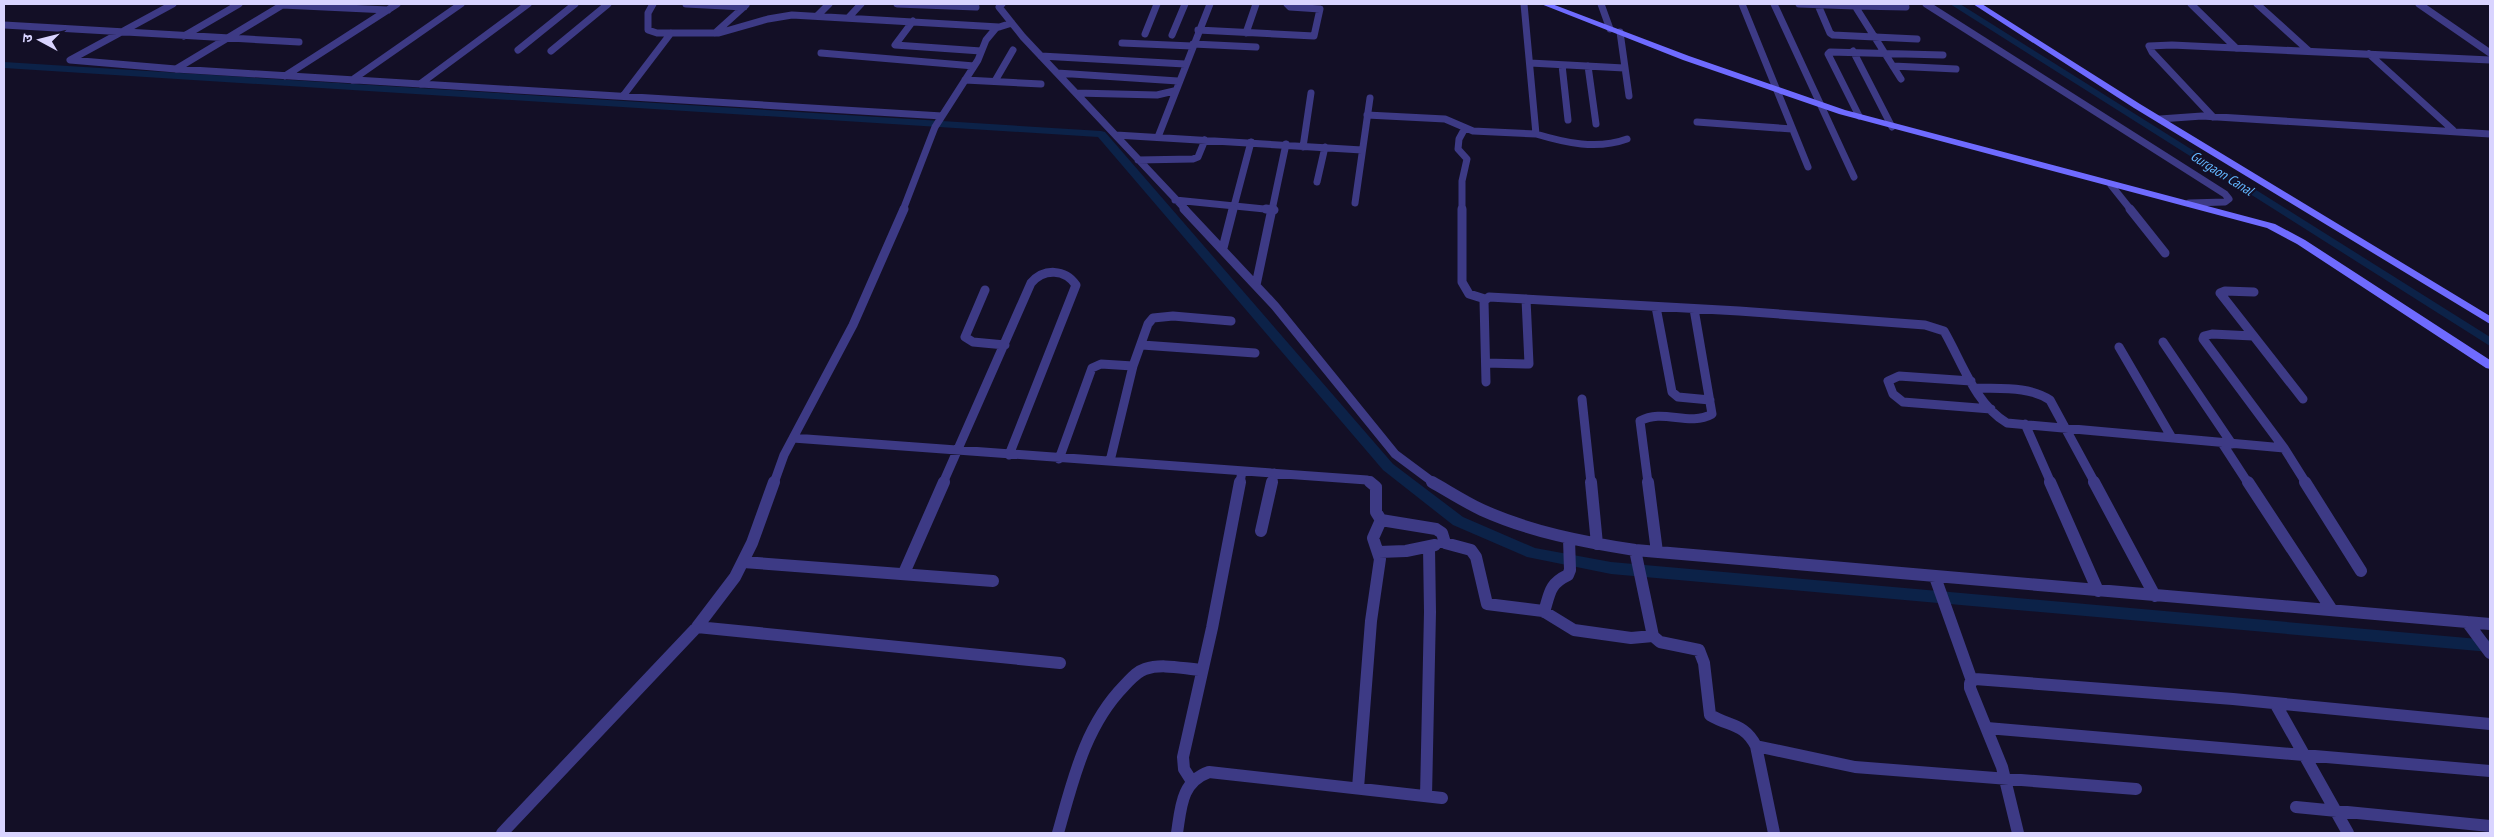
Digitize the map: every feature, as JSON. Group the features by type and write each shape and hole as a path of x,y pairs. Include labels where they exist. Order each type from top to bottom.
{"street":[{"path":"172,4 70,60 176,69 623,96 939,120"},
{"path":"183,36 239,4"},
{"path":"285,76 397,4"},
{"path":"352,80 461,4"},
{"path":"420,84 528,4"},
{"path":"518,50 575,4"},
{"path":"551,51 608,4"},
{"path":"654,4 648,13 648,30 671,33 715,33 792,14 1004,25"},
{"path":"686,4 746,5"},
{"path":"818,15 829,4"},
{"path":"849,17 861,4"},
{"path":"897,4 975,6 985,24"},
{"path":"1002,4 999,7 1004,25 1041,56 1175,200 1223,248 1256,285 1395,454 1430,481 1474,506 1518,524 1569,538 1635,550 2490,624"},
{"path":"1145,34 1157,4"},
{"path":"1172,35 1185,4"},
{"path":"1158,137 1174,91 1210,4"},
{"path":"1246,33 1256,4"},
{"path":"1198,30 1314,36 1320,9 1290,7 1287,4"},
{"path":"1524,4 1536,134"},
{"path":"1545,4 1822,105 1892,126 2111,185 2189,203 2254,221 2285,232 2490,365"},
{"path":"1601,4 1615,30 1629,96"},
{"path":"1742,4 1808,166"},
{"path":"1774,4 1854,177"},
{"path":"1799,4 1906,7"},
{"path":"1926,4 2225,194 2228,199 2225,202 2189,203"},
{"path":"1977,4 2160,119 2490,321"},
{"path":"2191,4 2236,48"},
{"path":"2257,4 2309,51"},
{"path":"2419,4 2461,35 2490,53"},
{"path":"176,69 283,5 388,10"},
{"path":"715,33 746,5"},
{"path":"1818,5 1830,33 1840,36 1917,39"},
{"path":"1855,6 1886,52 1901,79"},
{"path":"913,21 898,38 895,45 981,51"},
{"path":"4,25 299,42"},
{"path":"502,833 697,627 723,595 743,562 777,471 832,367 883,260 939,120 974,66 986,40 1004,25"},
{"path":"623,96 671,33"},
{"path":"1122,43 1256,47"},
{"path":"2213,117 2152,52 2149,46 2162,44 2490,60"},
{"path":"995,81 1013,50"},
{"path":"1859,116 1828,54 1830,52 1853,51 1943,55"},
{"path":"1853,51 1892,126"},
{"path":"821,54 974,66"},
{"path":"2369,54 2453,130"},
{"path":"1041,56 1185,64"},
{"path":"1530,63 1624,68"},
{"path":"1562,65 1568,120"},
{"path":"1588,66 1596,124"},
{"path":"1893,66 1956,69"},
{"path":"1057,73 1178,81"},
{"path":"965,80 1041,84"},
{"path":"1076,93 1150,95 1174,91"},
{"path":"1303,146 1309,114 1310,94"},
{"path":"1355,203 1370,98"},
{"path":"1367,115 1445,119 1465,128 1526,136 1536,134 1560,140 1608,145 1627,139"},
{"path":"2160,119 2180,116 2213,117 2453,130 2490,134"},
{"path":"1697,122 1792,128"},
{"path":"1465,128 1459,139 1458,149 1467,160 1462,181 1462,282 1469,294 1485,300 1494,297 1694,309 1938,327 1945,333 1974,385 1991,409 2003,421 2066,429 2284,448"},
{"path":"1116,135 1362,150"},
{"path":"1138,160 1193,160 1198,157 1205,140"},
{"path":"1223,248 1252,142"},
{"path":"1256,285 1274,210 1286,144"},
{"path":"1317,182 1325,147"},
{"path":"2111,185 2165,253"},
{"path":"1175,200 1274,210"},
{"path":"904,573 1031,283 1038,275 1049,272 1061,273 1075,281 1076,285 1009,455"},
{"path":"985,290 965,333 965,338 973,342 1005,345"},
{"path":"2254,292 2225,291 2220,293 2303,399"},
{"path":"1486,363 1529,364 1526,299"},
{"path":"1485,300 1486,382"},
{"path":"1656,307 1672,392 1678,397 1710,400"},
{"path":"1657,552 1640,421 1650,416 1708,417 1712,414 1694,309"},
{"path":"1110,461 1133,366 1150,321 1158,316 1231,321"},
{"path":"2253,336 2212,334 2204,336 2203,339 2284,448 2361,571"},
{"path":"2163,342 2332,610"},
{"path":"1142,345 1255,353"},
{"path":"2119,346 2172,438"},
{"path":"1059,459 1092,368 1101,364 1133,366"},
{"path":"1991,409 1903,402 1893,394 1888,381 1899,376 2039,393 2050,400 2156,596"},
{"path":"1582,399 1597,544"},
{"path":"2025,424 2098,591"},
{"path":"793,438 1059,459 1274,473 1372,482 1376,487 1376,512 1381,520 1436,529 1442,533 1445,543"},
{"path":"1190,780 1184,768 1183,757 1242,471"},
{"path":"1261,531 1274,473"},
{"path":"1358,788 1379,552 1373,538 1381,520"},
{"path":"1544,612 1551,588 1556,581 1568,575 1570,557 1569,538"},
{"path":"1379,552 1406,551 1445,543 1468,548 1474,553 1487,604 1544,612 1574,630 1631,638 1653,636"},
{"path":"1426,796 1430,612 1429,547"},
{"path":"1635,550 1653,636 1660,642 1699,650 1704,658 1704,689 1710,715 1716,720 1748,732 1756,746 1774,833"},
{"path":"743,562 993,581"},
{"path":"1934,577 1972,680 1970,688 2006,779 2018,833"},
{"path":"2467,622 2489,651"},
{"path":"697,627 1060,662"},
{"path":"1058,833 1083,747 1104,707 1139,671 1148,668 1202,670"},
{"path":"1972,680 1981,679 2275,703 2490,724"},
{"path":"2275,703 2348,833"},
{"path":"1987,728 2490,772"},
{"path":"1756,746 1854,767 2136,789"},
{"path":"1177,833 1186,788 1190,780 1197,774 1209,772 1442,798"},
{"path":"2296,807 2490,826"}],"waterway":[{"name":"Gurgaon Canal","path":"1954,4 2490,342"},
{"path":"4,65 1101,134 1388,467 1458,521 1532,553 1611,568 2490,646"}]}
